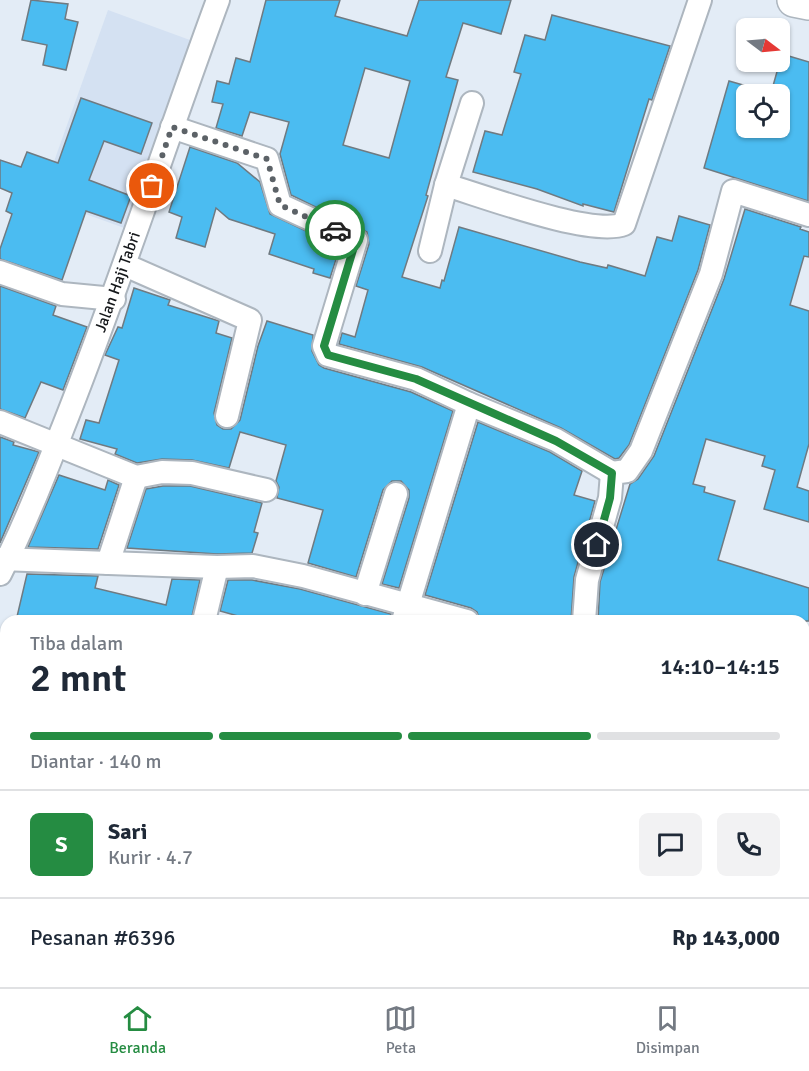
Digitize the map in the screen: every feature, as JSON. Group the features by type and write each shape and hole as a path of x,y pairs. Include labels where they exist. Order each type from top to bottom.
{"street":[{"name":"Jalan Haji Tabri","path":"218,0 114,299 56,443 3,564 108,563 253,566 365,594 405,614"},
{"path":"446,185 571,222 613,228 624,224 700,0"},
{"path":"794,0 809,3"},
{"path":"430,251 446,185 472,103"},
{"path":"172,127 267,159 280,205 356,240 324,346 328,355 416,379 556,441 612,473 620,474 627,471 641,451 711,274 733,191 809,214"},
{"path":"125,265 250,320 227,416"},
{"path":"0,272 62,294 114,299"},
{"path":"405,614 469,404"},
{"path":"0,422 136,477 162,472 192,473 266,490"},
{"path":"584,615 587,580 610,498 612,473"},
{"path":"108,563 136,477"},
{"path":"365,594 396,494"},
{"path":"205,615 217,567"}],"shaded area":[{"path":"108,10 209,47 141,234 41,198"}],"building":[{"path":"31,0 68,4 65,19 78,22 66,70 43,65 47,45 22,40"},
{"path":"266,0 340,0 335,16 407,36 419,0 511,0 501,34 463,23 446,77 458,80 426,195 428,196 402,277 440,288 459,227 580,262 607,268 608,265 645,276 657,237 672,241 679,216 710,225 698,270 629,445 619,458 615,459 561,428 422,367 339,344 342,333 355,337 368,290 356,286 369,244 367,232 291,195 280,154 289,122 250,112 242,136 216,128 223,104 212,102 217,81 229,84 236,58 250,62","holes":["365,68 410,81 389,158 343,145"]},
{"path":"552,15 670,46 652,100 649,99 614,212 583,204 583,206 537,189 473,172 485,131 502,135 521,74 514,72 525,35 545,40"},
{"path":"790,56 809,62 808,201 704,168 729,81 740,84 736,84 736,138 790,138 790,84 774,84 777,72 790,72"},
{"path":"81,98 152,123 141,154 104,141 89,180 131,196 121,223 86,211 62,280 0,259 0,249 12,214 6,211 12,193 0,188 0,160 21,167 27,152 58,163"},
{"path":"190,147 237,163 260,182 270,214 340,247 330,278 313,273 314,269 269,254 275,234 229,219 216,208 205,247 176,238 182,217 169,212"},
{"path":"745,209 801,227 800,229 809,232 809,257 804,256 790,305 809,311 809,444 797,487 809,491 809,522 764,509 775,470 762,466 765,456 706,439 693,484 705,487 704,492 735,501 718,560 809,588 809,615 598,615 600,582 630,484 638,479 654,456 724,279"},
{"path":"0,286 56,306 53,315 87,327 63,390 41,382 25,418 0,409"},
{"path":"134,288 170,300 168,305 219,321 216,333 232,338 214,413 217,425 223,429 231,429 240,420 258,346 267,321 313,335 312,351 319,365 324,368 411,392 453,411 399,588 382,584 409,498 409,490 401,481 392,481 383,490 356,577 308,563 323,510 277,498 279,487 276,481 286,445 240,432 229,468 192,460 162,459 137,463 115,454 117,449 80,439 86,420 99,423 119,360 105,355 118,327 122,328"},
{"path":"478,422 550,452 582,471 574,495 595,501 574,577 571,615 478,615 471,608 425,595"},
{"path":"0,437 14,442 13,445 39,452 0,543"},
{"path":"59,475 105,490 108,480 119,485 98,549 28,547"},
{"path":"163,486 190,486 262,503 254,532 258,533 252,553 217,554 127,548 146,489"},
{"path":"27,574 98,576 95,588 166,605 172,579 200,580 192,615 17,615"},
{"path":"228,580 252,580 300,589 391,614 234,615 220,611"}],"way so far":[{"path":"152,186 172,127 267,159 280,205 335,230"}],"route":[{"path":"335,230 356,240 324,346 328,355 416,379 556,441 612,473 610,498 597,545"}]}
